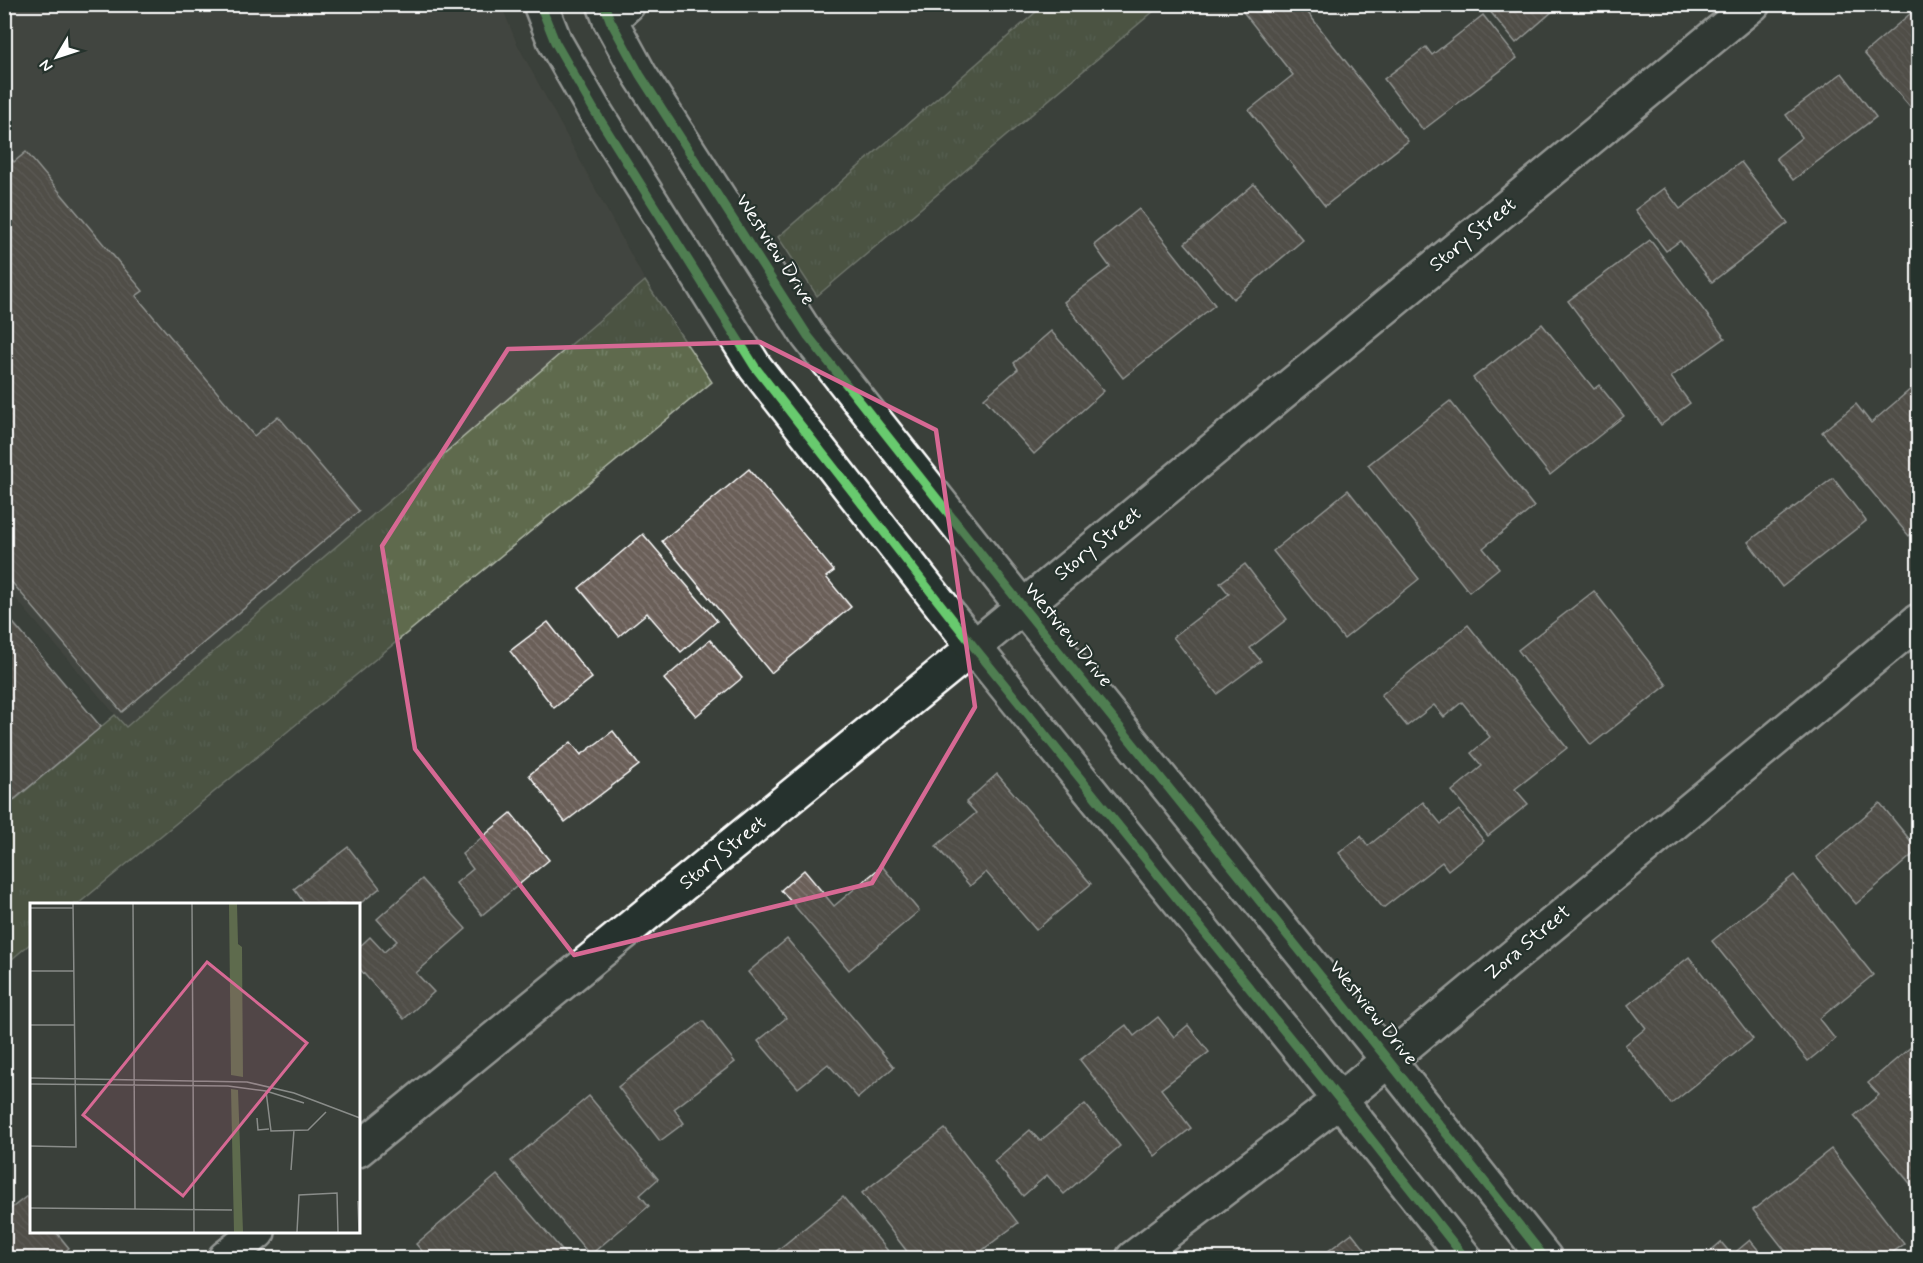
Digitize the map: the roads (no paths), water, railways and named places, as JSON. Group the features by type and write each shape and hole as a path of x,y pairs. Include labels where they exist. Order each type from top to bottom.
{"main road":[{"path":"540,4 555,42 594,110 755,367 974,647 1465,1258"},
{"name":"Story Street","path":"360,1148 974,647 1753,4"},
{"name":"Westview Drive","path":"614,10 640,75 808,336 1545,1258"},
{"name":"Zora Street","path":"1133,1258 1340,1100 1918,621"},
{"path":"225,1258 257,1233"}]}
